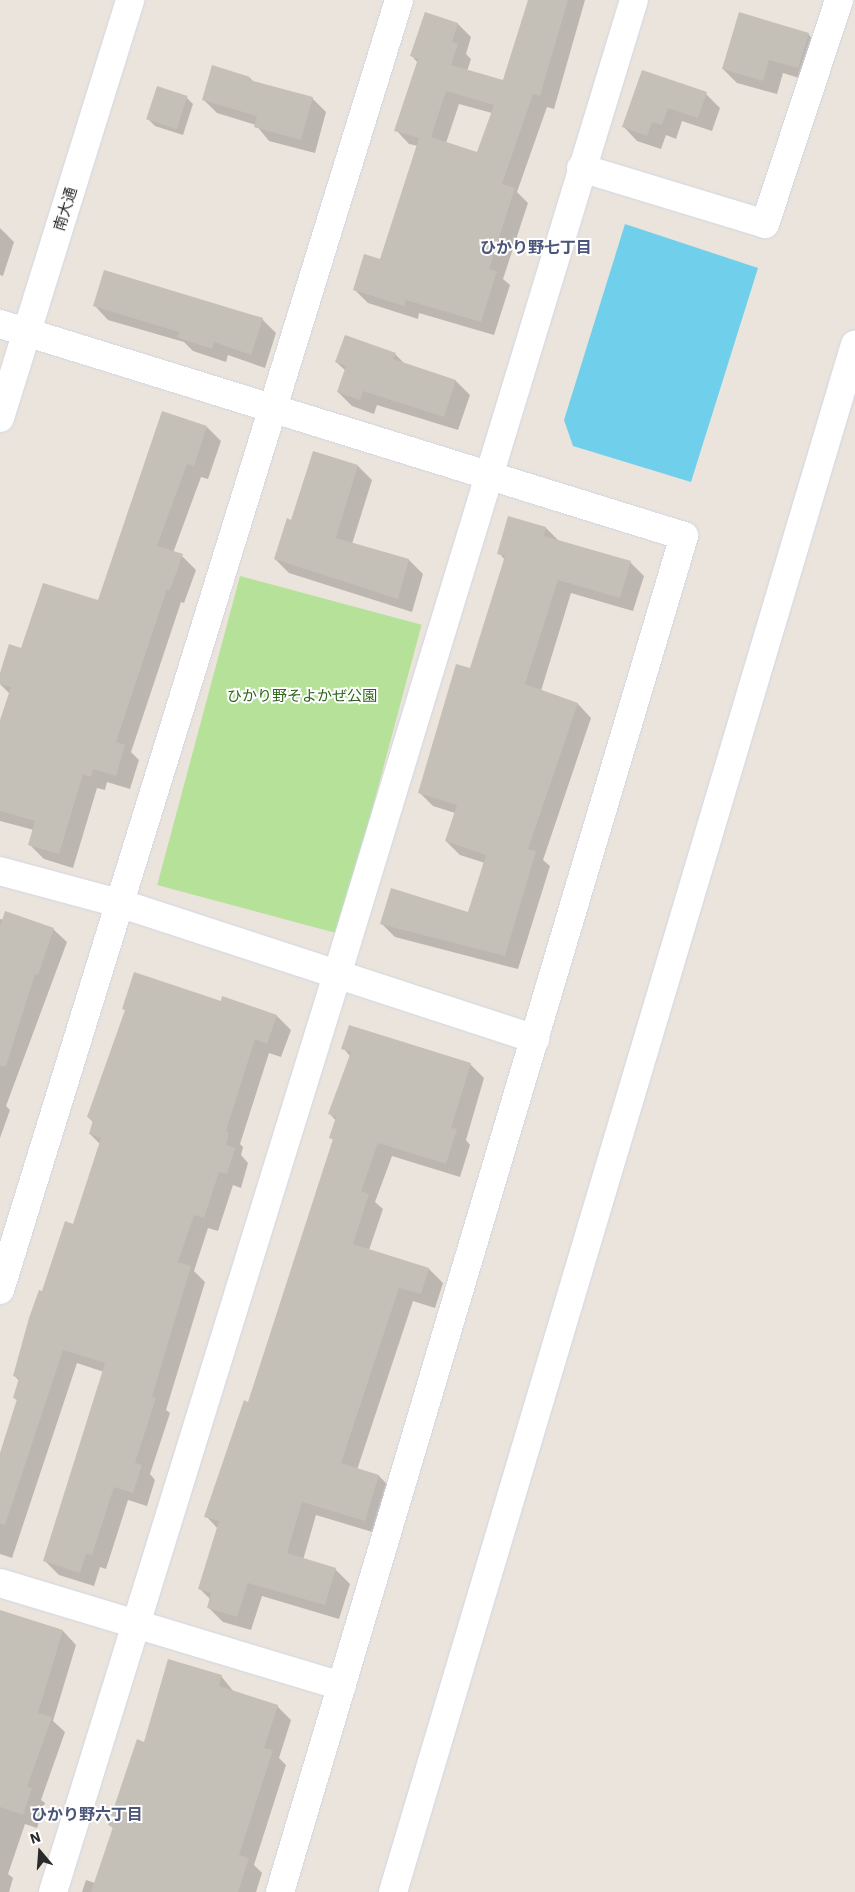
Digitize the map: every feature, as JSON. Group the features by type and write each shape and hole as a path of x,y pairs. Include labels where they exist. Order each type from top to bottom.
{"street":[{"name":"南大通","path":"0,418 130,0"},
{"path":"0,1290 275,406 399,0"},
{"path":"53,1892 337,975 490,475 581,168 634,0"},
{"path":"581,168 765,224 839,0"},
{"path":"0,324 275,406 684,536 280,1892"},
{"path":"393,1892 855,344"},
{"path":"0,871 119,903 535,1039"},
{"path":"0,1583 342,1686"}],"green space":[{"name":"ひかり野そよかぜ公園","path":"240,576 422,625 339,934 157,885"}],"water":[{"path":"625,224 758,268 691,482 573,446 564,420"}],"building":[{"path":"528,0 568,0 540,96 533,94 502,184 515,188 489,269 497,271 481,322 406,300 404,306 353,290 364,254 380,259 419,138 394,131 418,59 410,56 425,12 458,23 452,42 458,44 451,65 503,80","holes":["446,91 494,105 477,152 431,137"]},
{"path":"739,12 809,33 798,68 769,60 763,81 722,69"},
{"path":"212,65 250,77 249,80 313,97 301,140 254,127 257,116 202,100"},
{"path":"642,70 707,92 698,118 668,108 662,125 652,122 647,136 622,127"},
{"path":"157,86 187,96 177,129 146,119"},
{"path":"104,270 263,318 251,355 214,342 212,349 177,337 179,332 93,306"},
{"path":"345,335 396,353 393,359 456,380 444,417 363,391 360,400 337,392 346,366 335,362"},
{"path":"162,411 207,426 194,466 187,464 157,546 183,554 170,590 167,589 116,742 125,745 116,776 93,769 91,777 83,774 59,854 28,845 35,821 0,811 0,720 11,687 0,684 0,673 9,644 21,648 43,583 98,600"},
{"path":"313,451 358,465 336,538 409,559 398,599 274,559 287,518 291,520"},
{"path":"508,516 546,527 544,536 631,561 620,598 558,580 525,684 578,703 528,849 536,851 505,956 380,924 391,888 468,912 486,855 445,841 457,805 418,793 456,664 470,668 505,556 497,554"},
{"path":"5,911 54,928 38,975 35,974 6,1066 0,1066 0,927"},
{"path":"134,972 221,1001 222,996 277,1015 267,1044 255,1039 226,1131 229,1132 226,1145 235,1148 227,1174 219,1172 204,1218 194,1215 178,1262 191,1266 152,1397 156,1398 135,1463 142,1465 133,1493 114,1487 92,1555 86,1554 80,1573 43,1561 105,1363 63,1350 5,1525 0,1524 0,1453 17,1399 13,1398 19,1378 13,1376 29,1318 39,1290 42,1291 65,1221 73,1224 101,1138 89,1134 93,1120 87,1117 125,1010 122,1009"},
{"path":"349,1025 471,1063 451,1128 457,1129 446,1164 378,1143 361,1191 369,1194 353,1244 429,1268 421,1294 399,1288 341,1463 379,1475 365,1521 302,1502 287,1553 336,1568 325,1605 248,1583 237,1617 207,1608 211,1593 198,1589 219,1521 204,1517 244,1400 248,1402 333,1139 329,1138 336,1117 328,1114 351,1052 341,1049"},
{"path":"0,1610 63,1630 38,1713 52,1717 27,1787 32,1788 23,1815 0,1807"},
{"path":"168,1659 222,1675 219,1686 278,1705 264,1748 273,1750 239,1855 249,1858 238,1892 91,1892 113,1827 108,1825 137,1739 144,1742"}],"district":[{"name":"ひかり野七丁目","path":"536,247"},
{"name":"ひかり野六丁目","path":"87,1814"}]}
